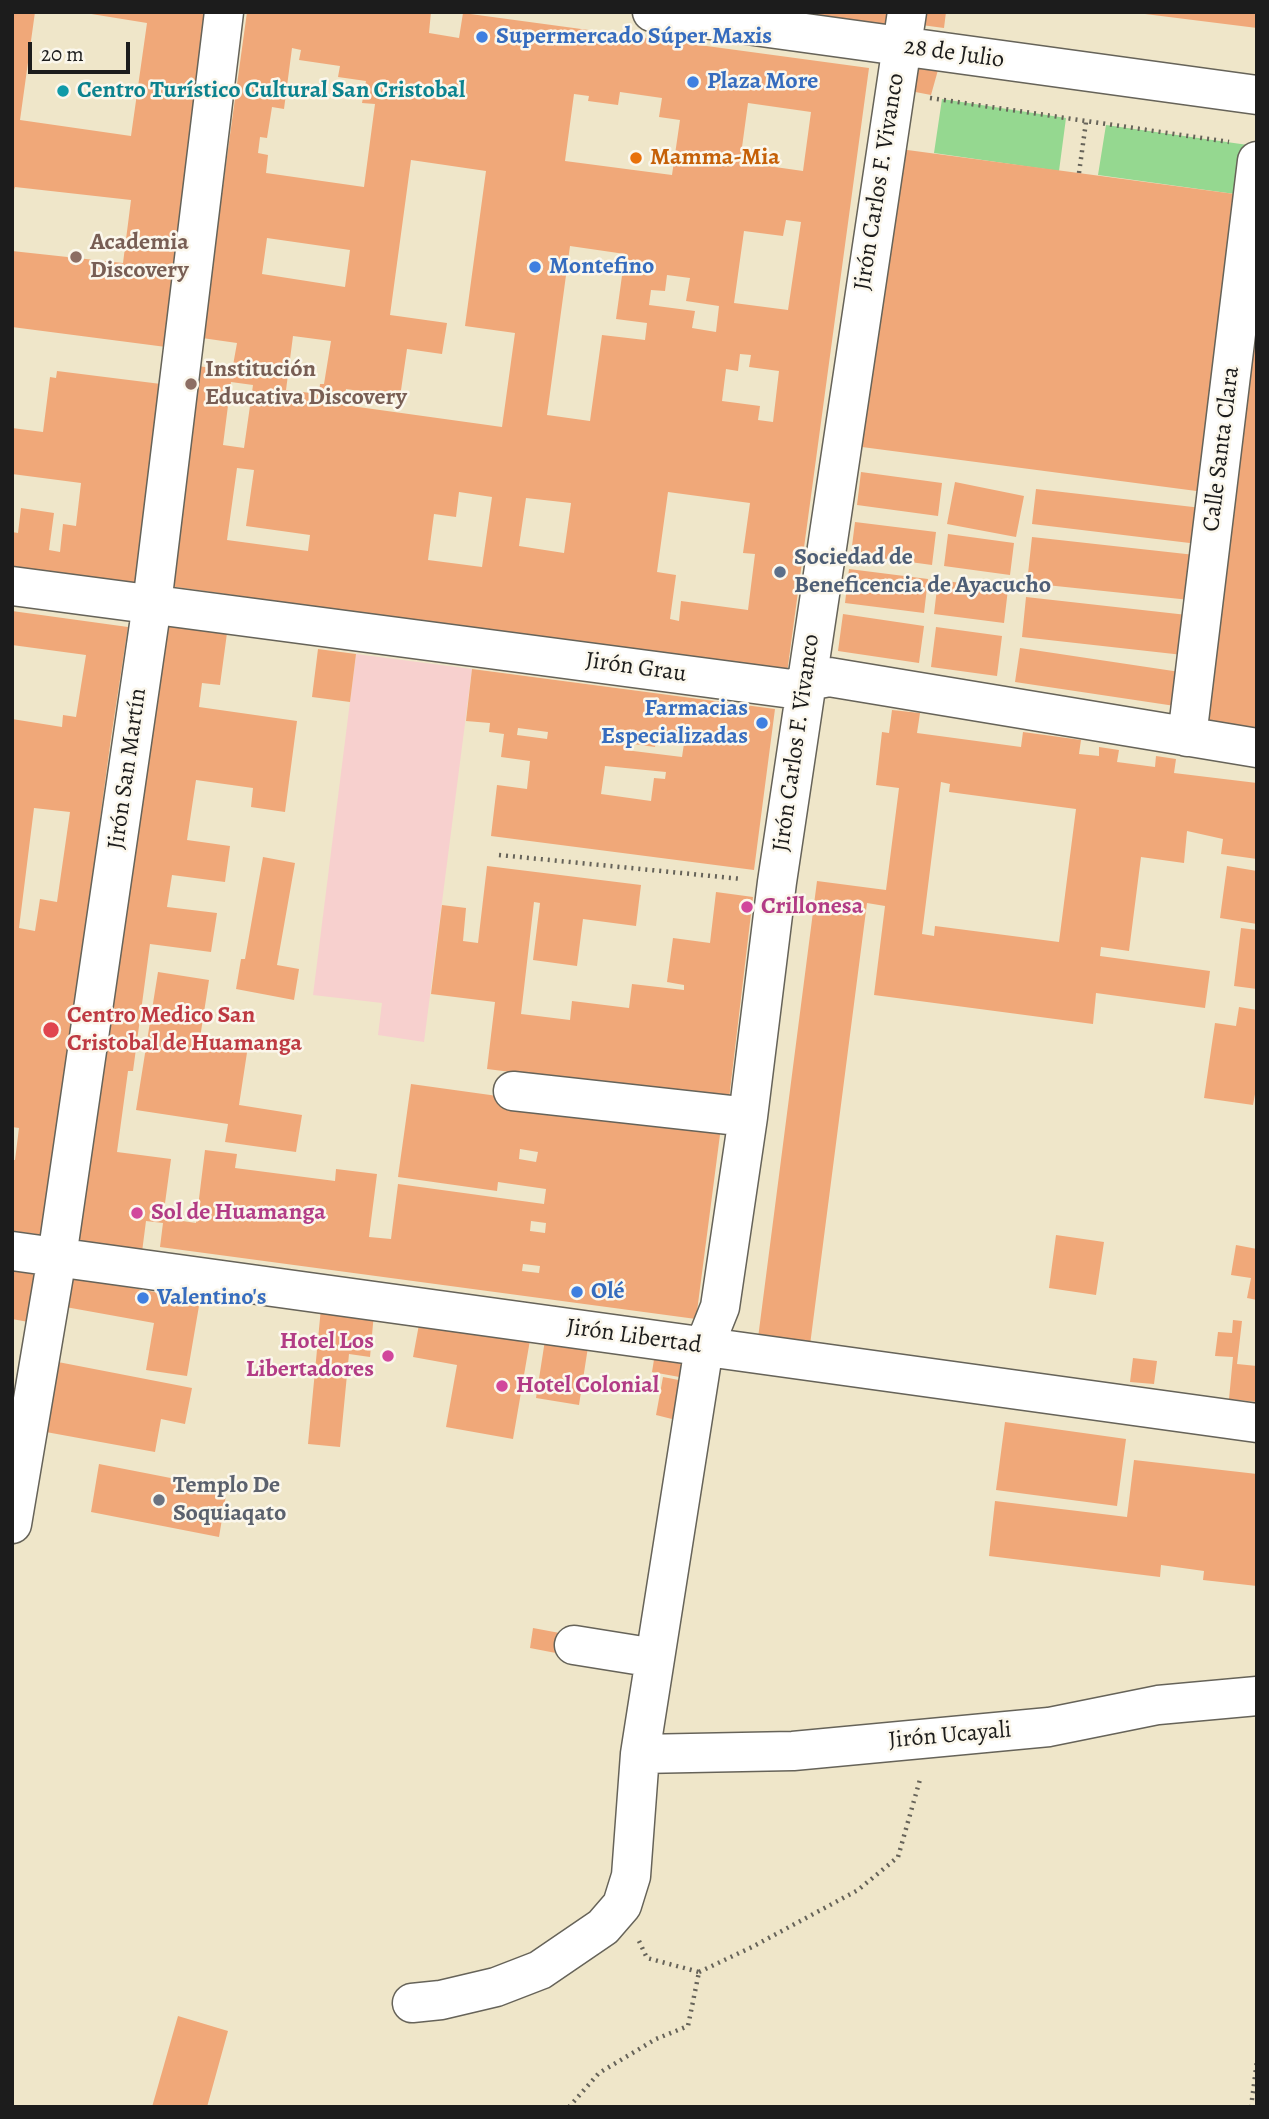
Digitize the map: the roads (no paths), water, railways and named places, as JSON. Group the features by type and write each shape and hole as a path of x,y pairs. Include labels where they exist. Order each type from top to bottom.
{"street":[{"name":"Jirón San Martín","path":"12,1524 57,1257 152,604 224,12"},
{"name":"28 de Julio","path":"652,12 904,29 1257,95"},
{"name":"Jirón Carlos F. Vivanco","path":"704,1347 720,1307 748,1117 777,882 904,29"},
{"name":"Calle Santa Clara","path":"1186,737 1246,152"},
{"name":"Jirón Grau","path":"12,586 792,689 808,681 829,677 1257,748"},
{"path":"513,1091 748,1117"},
{"name":"Jirón Libertad","path":"12,1251 1257,1423"},
{"path":"412,2003 440,2000 496,1987 540,1970 603,1927 622,1905 631,1876 640,1754 704,1347"},
{"path":"574,1645 655,1658"},
{"name":"Jirón Ucayali","path":"640,1754 793,1751 1049,1727 1158,1705 1257,1696"}],"place":[{"name":"Supermercado Súper Maxis","path":"482,37"},
{"name":"Plaza More","path":"693,82"},
{"name":"Centro Turístico Cultural San Cristobal","path":"63,91"},
{"name":"Mamma-Mia","path":"636,158"},
{"name":"Academia Discovery","path":"76,257"},
{"name":"Montefino","path":"535,267"},
{"name":"Institución Educativa Discovery","path":"191,384"},
{"name":"Sociedad de Beneficencia de Ayacucho","path":"780,572"},
{"name":"Farmacias Especializadas","path":"762,723"},
{"name":"Crillonesa","path":"747,907"},
{"name":"Centro Medico San Cristobal de Huamanga","path":"51,1030"},
{"name":"Sol de Huamanga","path":"137,1213"},
{"name":"Olé","path":"577,1292"},
{"name":"Valentino's","path":"143,1298"},
{"name":"Hotel Los Libertadores","path":"388,1356"},
{"name":"Hotel Colonial","path":"502,1386"},
{"name":"Templo De Soquiaqato","path":"159,1500"}]}
